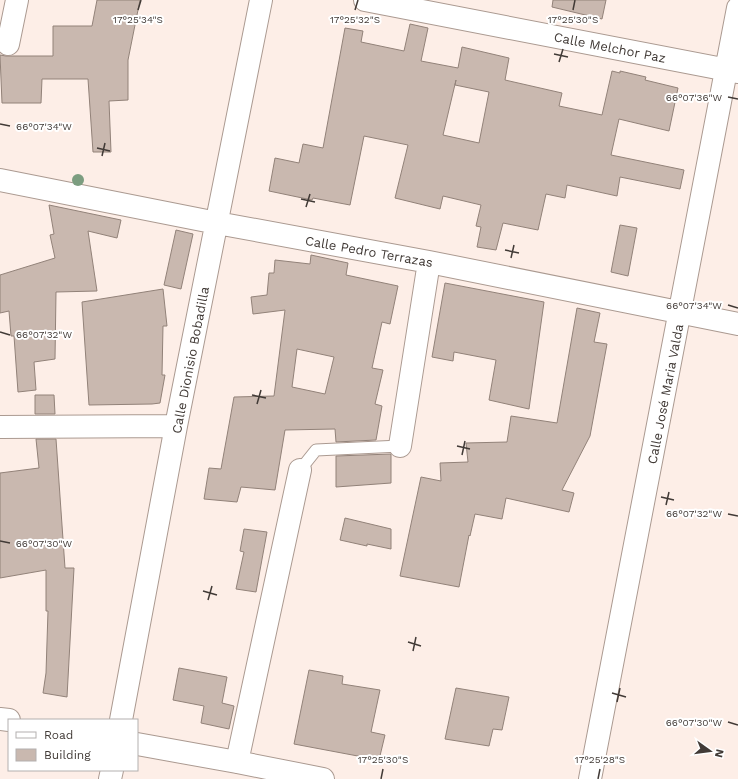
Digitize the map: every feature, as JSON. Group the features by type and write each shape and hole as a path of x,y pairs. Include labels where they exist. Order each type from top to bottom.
{"street":[{"path":"8,44 17,0"},
{"name":"Calle Dionisio Bobadilla","path":"121,719 176,426 261,0"},
{"name":"Calle Melchor Paz","path":"365,0 732,71"},
{"name":"Calle José Maria Valda","path":"590,779 681,313 732,71 738,8"},
{"name":"Calle Pedro Terrazas","path":"0,180 217,223 429,262 738,324"},
{"path":"400,446 429,262"},
{"path":"0,427 176,426"},
{"path":"237,762 300,470"},
{"path":"138,744 323,779"}],"lane":[{"path":"300,470 316,450 400,446"}],"building":[{"path":"97,0 140,0 128,60 128,100 109,101 111,152 93,152 88,79 42,79 41,103 2,103 0,55 53,56 53,26 92,26"},
{"path":"553,0 606,0 602,19 552,7"},
{"path":"410,24 428,28 421,61 458,68 462,47 509,58 505,80 562,93 559,106 602,115 612,71 620,73 620,71 646,77 645,80 678,88 669,131 619,119 611,155 684,170 680,189 620,177 617,196 567,185 565,198 546,194 538,230 503,223 496,250 477,247 481,227 476,226 481,205 443,196 440,209 395,198 408,145 364,136 350,205 313,198 312,200 269,191 275,158 299,163 303,144 323,148 345,28 363,31 361,42 404,51","holes":["456,80 455,85 489,92 479,143 443,135"]},
{"path":"49,205 121,220 117,238 88,231 97,291 56,292 55,359 34,362 36,390 18,392 14,336 11,336 9,311 0,313 0,275 55,258 50,235 54,234"},
{"path":"620,225 637,228 628,276 611,272"},
{"path":"176,230 193,234 181,289 164,285"},
{"path":"311,255 348,263 346,275 398,286 390,324 382,322 372,368 383,370 375,404 382,406 376,440 336,442 335,429 285,430 275,490 241,487 237,502 204,499 209,468 221,469 234,397 274,396 285,310 253,314 251,297 267,295 269,273 274,273 275,260 310,264","holes":["297,349 334,357 325,394 292,387"]},
{"path":"445,283 544,302 529,409 489,400 496,360 454,352 453,361 432,357"},
{"path":"163,289 167,326 163,326 162,375 165,375 160,403 89,405 82,302"},
{"path":"577,308 600,313 594,342 607,344 590,436 562,490 574,493 569,512 506,498 502,519 475,514 470,536 469,535 459,587 400,576 421,477 441,481 440,463 468,462 466,443 507,442 511,416 557,423"},
{"path":"35,395 54,395 55,414 35,414"},
{"path":"36,439 56,439 65,568 74,568 67,697 43,693 46,673 48,611 46,611 46,570 0,578 0,473 39,468"},
{"path":"391,454 391,483 336,487 336,456"},
{"path":"345,518 391,529 391,549 367,544 367,546 340,540"},
{"path":"244,529 267,532 256,592 236,589 244,552 240,551"},
{"path":"179,668 227,677 222,703 234,706 229,729 201,723 204,706 173,700"},
{"path":"309,670 343,676 342,684 380,690 371,732 385,735 379,760 294,744"},
{"path":"456,688 509,697 502,730 493,729 489,746 445,739"}]}
